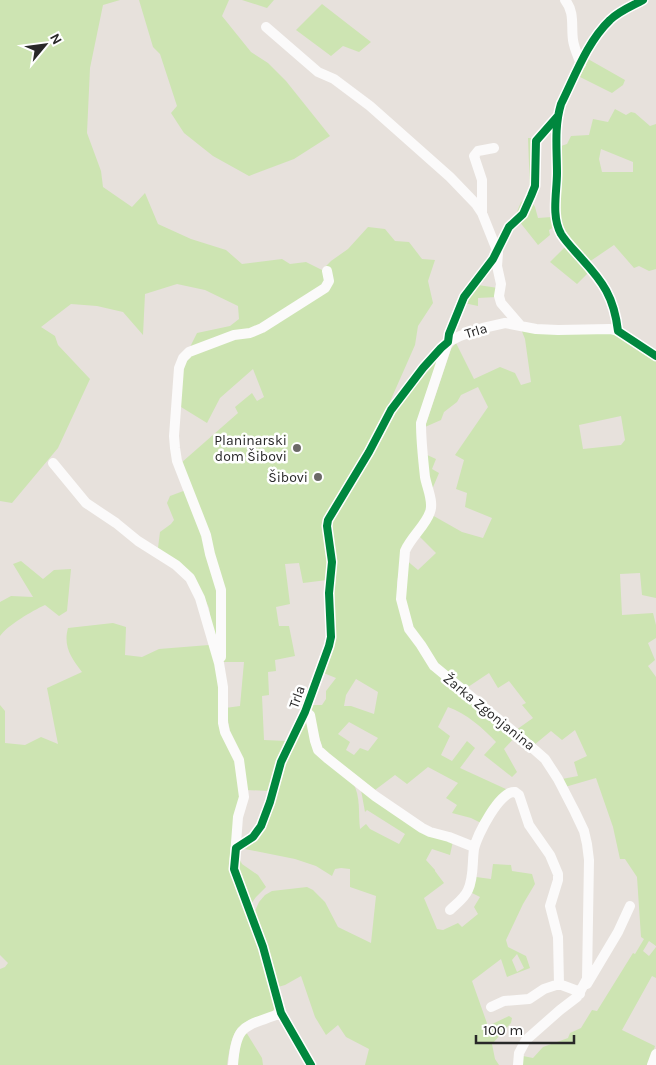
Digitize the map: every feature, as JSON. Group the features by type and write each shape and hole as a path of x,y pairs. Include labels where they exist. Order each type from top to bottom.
{"street":[{"path":"565,0 570,9 573,42 581,64"},
{"path":"643,0 620,12 610,20 591,43 558,114 555,206 557,221 565,239 596,274 608,292 615,312 618,331 656,356"},
{"path":"266,27 318,72 334,79 370,106 450,177 476,204 482,213 496,250 501,284 501,303 520,325"},
{"path":"482,213 482,180 474,156 478,150 494,148"},
{"name":"Žarka Zgonjanina","path":"496,250 493,259 464,298 449,334 421,423 424,469 431,512 405,551 400,599 409,630 434,666 541,754 558,779 575,812 585,837 589,860 588,970 582,990"},
{"path":"219,663 221,657 221,590 206,535 177,461 175,448 174,436 179,368 183,358 190,352 234,335 250,333 262,328 325,288 329,281 327,271"},
{"name":"Trla","path":"236,848 254,837 261,826 281,762 305,712 331,636 329,593 332,562 327,526 328,520 369,452 391,410 422,368 448,342 483,328 505,323 536,329 618,331"},
{"path":"53,463 86,503 116,523 138,541 176,565 190,578 200,598 219,663 223,687 223,723 239,760 244,797 238,817 234,868 263,947 275,985 281,1013 311,1065"},
{"path":"305,712 311,718 314,742 318,750 327,758 375,796 422,828 430,832 449,836 474,848"},
{"path":"450,910 461,900 469,888 474,866 474,848 493,811 507,794 515,792 518,795 529,825 550,855 558,874 550,906 558,938 559,984"},
{"path":"518,1065 519,1053 526,1040 582,990 594,976 630,906"},
{"path":"491,1007 504,1001 520,1001 529,998 544,989 559,984 575,990 582,990"},
{"path":"232,1065 238,1038 247,1026 281,1013"},
{"path":"652,1065 656,1054"}],"green space":[{"path":"0,0 120,0 103,5 90,68 87,133 101,171 103,187 132,207 145,193 158,224 191,239 226,250 242,264 282,259 290,264 306,262 322,270 348,249 368,227 385,229 395,241 409,242 422,259 435,260 428,281 433,303 418,326 415,345 385,413 363,456 324,519 329,557 327,580 303,583 299,563 285,564 290,604 276,607 279,626 289,626 295,656 275,660 276,671 268,672 269,695 262,696 264,740 287,741 269,791 246,790 228,728 225,708 240,706 244,662 224,662 226,611 223,590 181,463 238,413 235,407 252,393 257,401 264,397 253,369 220,398 207,423 181,407 181,365 197,333 230,326 239,319 238,306 205,290 177,284 145,294 143,335 123,312 97,306 71,304 41,327 55,336 58,345 90,379 58,448 12,503 0,501"},
{"path":"139,0 229,0 222,16 251,52 268,63 286,81 330,136 294,159 249,176 213,156 184,133 171,113 177,106 160,54 153,47"},
{"path":"242,0 274,0 267,8"},
{"path":"322,4 371,42 359,52 343,46 331,56 296,30"},
{"path":"588,59 625,80 623,85 612,93 580,77"},
{"path":"615,109 626,115 631,112 635,113 650,126 656,124 656,269 649,271 639,266 634,268 614,245 589,262 565,232 560,217 558,147 567,144 571,136 589,135 593,119 608,122","holes":["601,149 633,162 633,172 602,172 599,159"]},
{"path":"528,138 536,138 532,159 531,189 528,199 523,209 514,219 521,202 527,198 530,192"},
{"path":"532,202 538,218 552,217 554,227 549,230 550,235 538,245 519,221 527,212"},
{"path":"566,246 589,272 577,284 550,262"},
{"path":"478,285 498,288 497,297 478,298 478,306 464,303"},
{"path":"521,329 614,334 656,361 656,598 642,595 640,573 620,574 622,615 653,613 656,625 656,638 648,643 655,660 648,666 656,677 656,946 649,941 643,951 649,956 656,947 656,978 652,976 622,1030 655,1046 649,1065 522,1065 523,1056 533,1058 543,1047 568,1038 570,1033 581,1028 592,1010 597,1011 633,953 635,954 644,939 641,937 637,877 625,859 620,859 613,827 596,778 565,787 562,779 578,776 574,762 587,756 575,730 562,740 551,731 534,745 516,730 533,718 522,705 526,703 509,681 498,688 489,673 465,689 436,665 427,646 412,628 404,595 405,559 418,570 436,553 418,535 432,515 462,532 483,538 492,518 465,507 467,493 456,489 464,460 455,455 488,407 478,387 461,395 457,402 444,412 441,420 425,427 451,349 456,343 474,379 500,367 515,373 521,385 531,382 525,339","holes":["621,416 625,440 621,445 583,449 579,425"]},
{"path":"442,355 417,421 428,509 404,547 397,582 397,599 416,644 516,736 504,749 517,772 512,777 484,755 496,742 468,717 448,707 438,727 450,736 441,755 452,761 467,741 475,748 460,768 508,790 483,824 471,818 452,813 457,805 446,798 458,783 428,767 407,784 395,775 375,790 323,749 310,710 312,705 322,705 326,699 326,691 336,678 321,672 328,660 332,523 393,413 421,374","holes":["356,679 378,692 374,714 351,706 344,706 346,695","349,722 378,738 368,751 360,748 354,755 346,750 350,742 338,734"]},
{"path":"425,454 436,459 432,469 439,473 431,492"},
{"path":"186,490 204,539 217,587 217,636 213,636 209,608 195,577 158,548 160,532 174,520 167,503 170,496"},
{"path":"21,561 43,579 54,570 71,569 67,611 59,616 45,605 14,623 0,636 0,602 11,596 33,597 13,564"},
{"path":"113,623 126,627 125,655 142,657 159,649 209,645 218,666 242,796 237,812 229,867 251,925 271,987 275,1007 272,1013 250,1020 238,1029 231,1043 227,1065 0,1065 0,969 8,963 0,955 0,705 5,711 5,743 25,745 41,737 58,744 47,688 82,672 74,662 67,646 68,628"},
{"path":"305,718 312,745 356,788 360,829 366,824 370,829 399,844 405,834 367,810 365,812 361,790 453,841 450,855 432,849 426,860 444,883 424,898 437,929 443,930 458,923 462,927 478,914 474,907 480,897 470,892 476,877 491,879 493,864 511,865 512,871 532,874 535,884 506,940 508,947 526,956 530,968 507,977 501,959 472,981 488,1026 509,1016 512,1018 511,1023 492,1044 495,1059 499,1065 365,1065 369,1049 346,1037 338,1025 326,1035 315,1017 301,976 278,987 261,928 254,913 265,895 272,891 307,887 313,890 325,902 338,927 371,943 376,896 350,887 350,869 335,869 332,876 316,866 295,859 245,849 263,831 279,777","holes":["517,954 524,968 517,972 512,960"]},
{"path":"238,856 242,864 258,875 266,887 251,904 238,871"},
{"path":"246,1032 262,1058 263,1065 237,1065 242,1037"}],"cycle path":[{"path":"643,0 617,14 602,29 582,60 561,104 557,130 555,212 561,234 596,275 606,291 614,309 618,331 656,356"},
{"path":"311,1065 281,1013 263,947 234,869 236,848 253,837 261,826 281,762 305,712 329,646 331,637 329,593 332,562 327,526 328,520 369,452 391,410 423,368 448,342 449,334 464,297 493,259 509,227 523,214 535,186 536,141 558,116"}],"place":[{"name":"Planinarski dom Šibovi","path":"297,448"},
{"name":"Šibovi","path":"318,477"}]}
